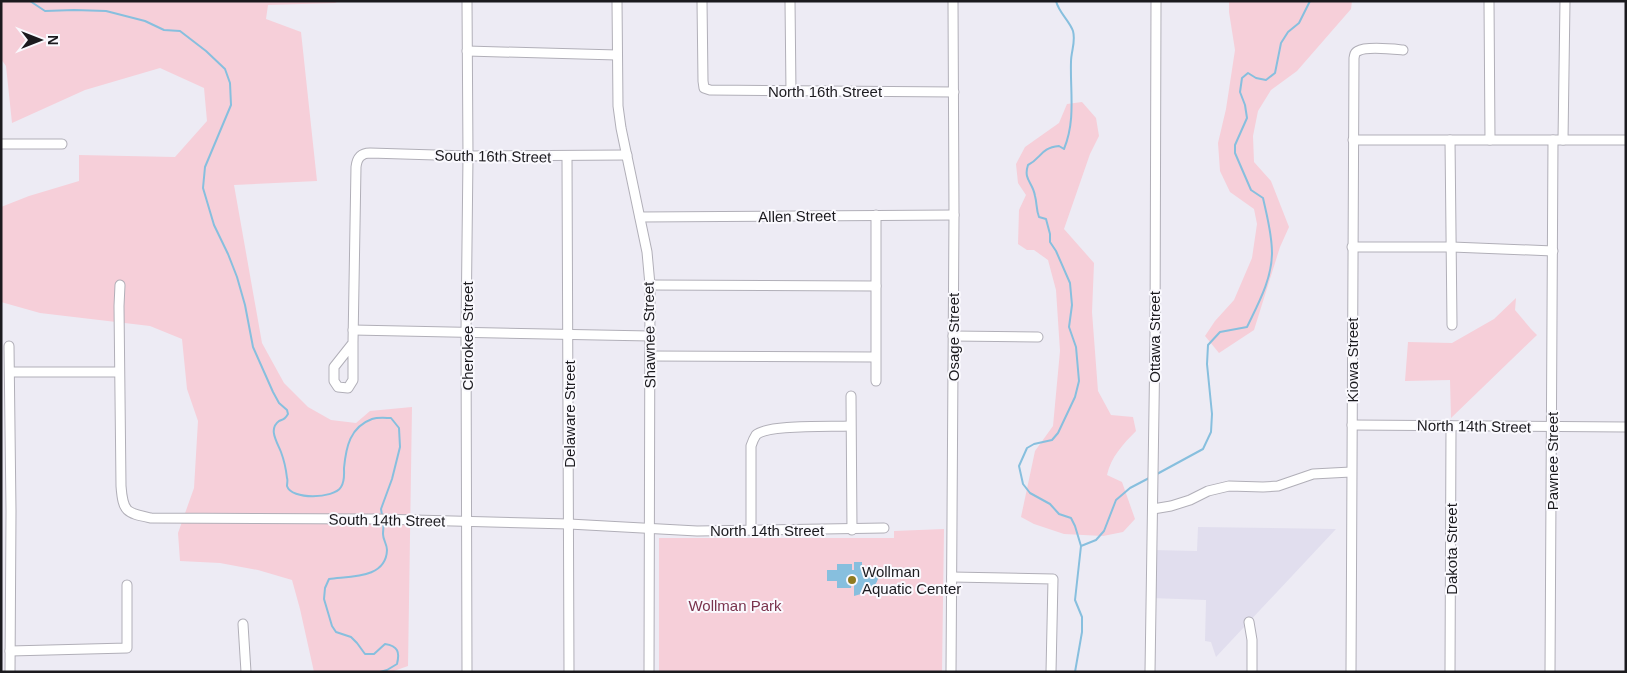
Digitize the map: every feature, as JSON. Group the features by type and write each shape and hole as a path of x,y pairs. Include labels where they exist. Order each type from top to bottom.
{"street":[{"name":"Cherokee Street","path":"467,1 468,672"},
{"name":"Shawnee Street","path":"617,1 618,106 647,252 650,285 648,672"},
{"name":"North 16th Street","path":"702,1 704,88 710,90 791,92 954,92"},
{"path":"790,1 791,92"},
{"name":"Osage Street","path":"950,672 954,215 953,1"},
{"name":"Ottawa Street","path":"1150,672 1153,509 1156,1"},
{"path":"1490,1 1490,140"},
{"path":"1563,140 1565,1"},
{"name":"Kiowa Street","path":"1351,672 1354,58 1355,53 1359,50 1403,50"},
{"path":"467,51 617,55"},
{"path":"1353,140 1626,140"},
{"path":"1450,140 1452,325"},
{"name":"Pawnee Street","path":"1550,672 1553,140"},
{"path":"1,144 62,144"},
{"name":"South 16th Street","path":"353,330 356,161 364,153 468,156 627,155"},
{"name":"Delaware Street","path":"567,156 569,672"},
{"path":"876,215 876,380"},
{"name":"Allen Street","path":"640,217 954,215"},
{"path":"1352,247 1552,251"},
{"path":"10,372 119,372 118,306 120,285"},
{"path":"650,285 876,286"},
{"path":"353,343 353,330 650,336"},
{"path":"953,336 1038,337"},
{"path":"9,346 10,672"},
{"path":"650,356 875,357"},
{"name":"South 14th Street","path":"119,372 121,486 122,497 129,513 151,518 381,519 650,527"},
{"path":"851,396 852,530"},
{"name":"North 14th Street","path":"1352,424 1626,427"},
{"path":"751,530 751,446 756,436 764,431 776,428 850,426"},
{"name":"Dakota Street","path":"1450,672 1452,426"},
{"path":"1153,509 1171,506 1190,500 1208,491 1229,486 1278,486 1313,474 1351,472"},
{"name":"North 14th Street","path":"650,527 698,531 884,528"},
{"path":"952,577 1053,579 1051,672"},
{"path":"10,651 127,648 127,585"},
{"path":"1249,622 1252,640 1252,672"},
{"path":"243,624 246,672"}],"shaded area":[{"path":"1198,527 1336,529 1216,657 1211,642 1205,641 1206,600 1151,598 1152,550 1197,551"}],"green space":[{"path":"1,1 339,1 335,3 268,5 266,19 301,32 317,181 234,185 262,343 284,383 308,407 331,420 356,423 370,411 412,407 408,666 391,672 314,672 292,580 258,570 220,563 180,561 178,533 194,488 198,421 187,389 182,339 150,326 40,313 1,302 1,207 29,196 79,181 79,155 175,157 207,121 204,88 160,68 85,90 12,123 6,66 1,59"},
{"path":"1229,1 1352,1 1351,9 1297,71 1271,90 1258,111 1253,136 1254,162 1271,181 1289,227 1280,247 1254,330 1219,353 1205,336 1215,321 1234,300 1252,258 1257,224 1254,209 1230,192 1220,171 1218,143 1226,109 1235,50"},
{"path":"1082,102 1096,118 1099,136 1090,154 1064,229 1094,263 1092,312 1098,391 1111,415 1133,417 1136,431 1122,446 1107,475 1122,482 1135,519 1123,532 1103,536 1064,534 1034,524 1021,517 1035,451 1053,426 1060,351 1056,290 1048,260 1034,250 1027,250 1018,244 1019,210 1026,195 1018,183 1016,164 1025,147 1059,123 1067,104"},
{"path":"1516,298 1515,310 1537,335 1451,418 1450,380 1405,381 1408,342 1452,343 1494,319"},
{"name":"Wollman Park","path":"944,529 942,672 659,672 659,538 894,538 894,531"}],"water":[{"name":"Wollman Aquatic Center","path":"854,562 862,562 862,570 880,570 877,582 870,591 866,586 864,587 868,592 854,596 854,582 852,582 851,588 837,588 837,581 827,581 827,570 837,570 837,564 852,564 852,570 854,570"}],"waterway":[{"path":"30,1 45,11 106,11 145,21 164,30 180,31 225,69 230,83 231,105 205,167 203,188 214,225 237,277 245,305 253,347 273,392 279,403 287,410 288,414 274,428 276,440 285,465 287,486 290,491 304,496 322,496 337,491 343,482 346,453 354,432 372,419 391,418 399,428 400,447 392,479 381,509 382,515"},
{"path":"1056,1 1074,35 1071,62 1072,106 1070,127 1064,149 1059,146 1045,151 1028,165 1027,178 1034,191 1039,217 1046,219 1050,242 1070,283 1072,305 1069,327 1076,347 1079,381 1075,397 1058,433 1052,440 1034,444 1027,448 1019,466 1023,484 1030,493 1050,504 1059,514 1071,518 1081,546"},
{"path":"1157,474 1203,449 1211,432 1212,414 1207,364 1208,345 1220,332 1247,327 1267,282 1270,272 1272,246 1263,198 1251,190 1235,153 1235,145 1247,118 1240,92 1242,78 1248,73 1256,78 1266,80 1275,73 1281,43 1288,32 1299,23 1310,1"},
{"path":"1075,672 1082,632 1082,617 1075,600 1081,546 1096,540 1104,531 1116,500 1130,488 1151,477"},
{"path":"380,672 397,664 397,650 393,646 385,644 374,654 365,654 351,637 336,632 332,626 324,599 325,588 329,579 366,574 380,566 385,559 387,550 383,536 383,523"}],"place":[{"name":"Wollman Aquatic Center","path":"852,580"}]}
